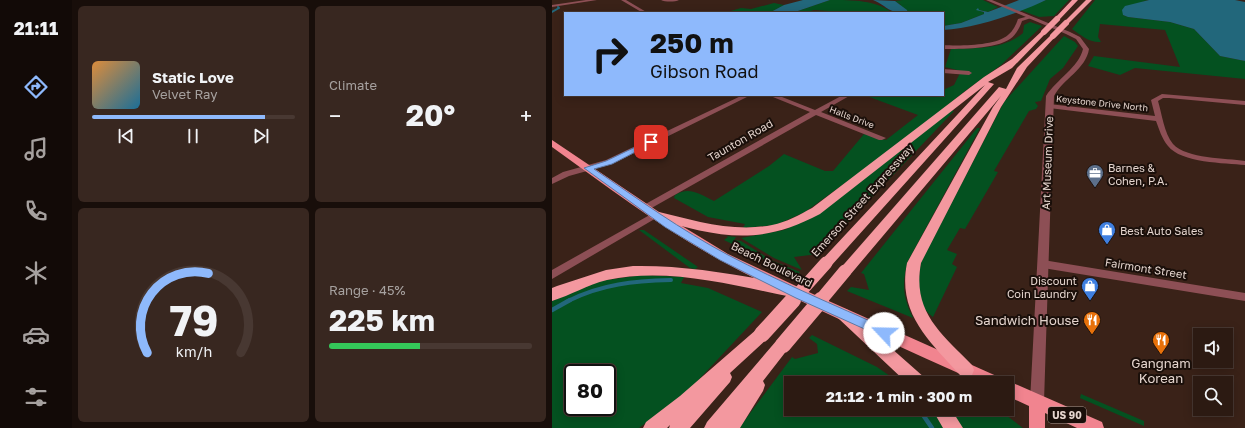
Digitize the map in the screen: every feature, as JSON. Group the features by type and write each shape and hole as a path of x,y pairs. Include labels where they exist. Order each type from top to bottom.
{"highway":[{"name":"Emerson Street Expressway","path":"1049,34 1057,20 1075,0"},
{"name":"Emerson Street Expressway","path":"678,428 954,121 1020,63 1049,34 1066,23 1089,0"},
{"name":"Emerson Street Expressway","path":"713,428 1020,63"},
{"path":"650,212 739,233 766,231 793,223 816,211 987,79 1020,63"},
{"path":"966,370 918,314 911,293 911,272 914,263 985,127 996,107 1013,85 1020,63"},
{"name":"Beach Boulevard","path":"552,143 650,212 724,257 792,291 980,376"},
{"path":"552,295 597,277 636,270 688,272 792,291"},
{"path":"843,314 911,376"},
{"path":"652,428 686,402 762,334"},
{"path":"730,428 783,345"},
{"name":"US 90","path":"1014,391 1096,428"},
{"path":"1037,402 1037,428"},
{"path":"946,416 954,428"}],"street":[{"path":"552,6 595,0"},
{"path":"623,0 644,12"},
{"path":"663,0 677,0"},
{"name":"Art Museum Drive","path":"988,0 1073,35 1078,38 1086,49 1084,57 1052,90 1049,106 1037,402"},
{"path":"944,47 977,45 1009,38 1020,20 1029,17"},
{"path":"944,70 968,73"},
{"path":"552,181 566,174 609,162 746,96"},
{"name":"Halls Drive","path":"774,96 882,138"},
{"name":"Taunton Road","path":"552,275 650,212 814,112 846,96"},
{"name":"Keystone Drive North","path":"1049,106 1160,119 1154,100 1162,96 1245,104"},
{"path":"1160,119 1170,144 1176,151 1188,156 1245,163"},
{"name":"Fairmont Street","path":"1042,264 1245,297"}],"green space":[{"path":"830,0 872,3 891,12 830,12 814,10 807,12 795,12"},
{"path":"983,0 998,7 988,12 979,10 985,13 961,23 944,26 944,12 907,12 895,1"},
{"path":"1046,0 1069,0 1054,16 1039,17 1020,10"},
{"path":"1095,0 1149,0 1144,1 1123,15 1128,17 1170,22 1194,29 1220,56 1245,61 1245,79 1135,68 1120,75 1088,66 1094,56 1180,67 1165,30 1100,24 1098,37 1101,42 1097,42 1085,38 1072,29"},
{"path":"774,3 784,5 771,12 727,12 741,8 751,9"},
{"path":"1030,22 1042,26 1001,65 965,91 899,144 805,212 776,225 743,228 745,224 708,217 674,198 675,195 680,192 690,191 714,201 769,166 784,154 825,171 833,171 864,134 886,140 918,115 867,96 944,96 944,90 954,85 961,71 945,67 951,49 989,47 1007,43 1023,33 1024,25"},
{"path":"1064,36 1075,42 1078,46 1063,68 1050,79 1041,101 1035,102 1038,106 1036,109 1029,111 994,171 998,172 965,229 960,228 947,250 957,254 952,264 957,267 933,317 923,306 919,292 921,262 1004,102"},
{"path":"951,110 954,111 818,254 794,257 802,270 774,258 741,238 784,230 812,217"},
{"path":"977,128 980,128 908,261 904,292 913,318 847,291 851,287 869,290 864,274 861,273"},
{"path":"639,230 644,230 698,267 695,269 690,268"},
{"path":"726,236 736,237 734,240 741,241 773,261 800,272 797,276 724,240 728,237"},
{"path":"642,275 684,277 681,283 708,288 762,312 690,389 639,428 552,428 552,301 600,281"},
{"path":"812,335 877,367 890,376 784,376 784,416 936,416 944,428 739,428 792,357 795,359 818,353 817,344 809,338"},
{"path":"1081,394 1144,421 1144,426 1080,398"},
{"path":"955,416 1007,416 1023,428 962,428"}],"water":[{"path":"803,0 830,0 795,12 771,12 784,5"},
{"path":"873,0 895,1 908,12 892,11"},
{"path":"1019,0 1046,0 996,20 944,30 944,26 961,23 984,14 984,12 976,10 978,8 979,10 988,12"},
{"path":"1149,0 1235,0 1245,2 1245,61 1220,56 1194,29 1170,22 1128,17 1123,15 1122,10 1125,6"}],"waterway":[{"path":"552,12 559,8 558,7"},
{"path":"569,300 581,295 618,284 671,280"},
{"path":"552,310 569,300"},
{"path":"924,416 932,428"}],"place":[{"name":"Barnes & Cohen, P.A.","path":"1095,188"},
{"name":"Best Auto Sales","path":"1107,245"},
{"name":"Discount Coin Laundry","path":"1090,301"},
{"name":"Sandwich House","path":"1092,335"},
{"name":"Gangnam Korean","path":"1161,355"}],"route":[{"path":"651,142 609,162 588,168 669,225 696,242 758,275 884,333"}]}
